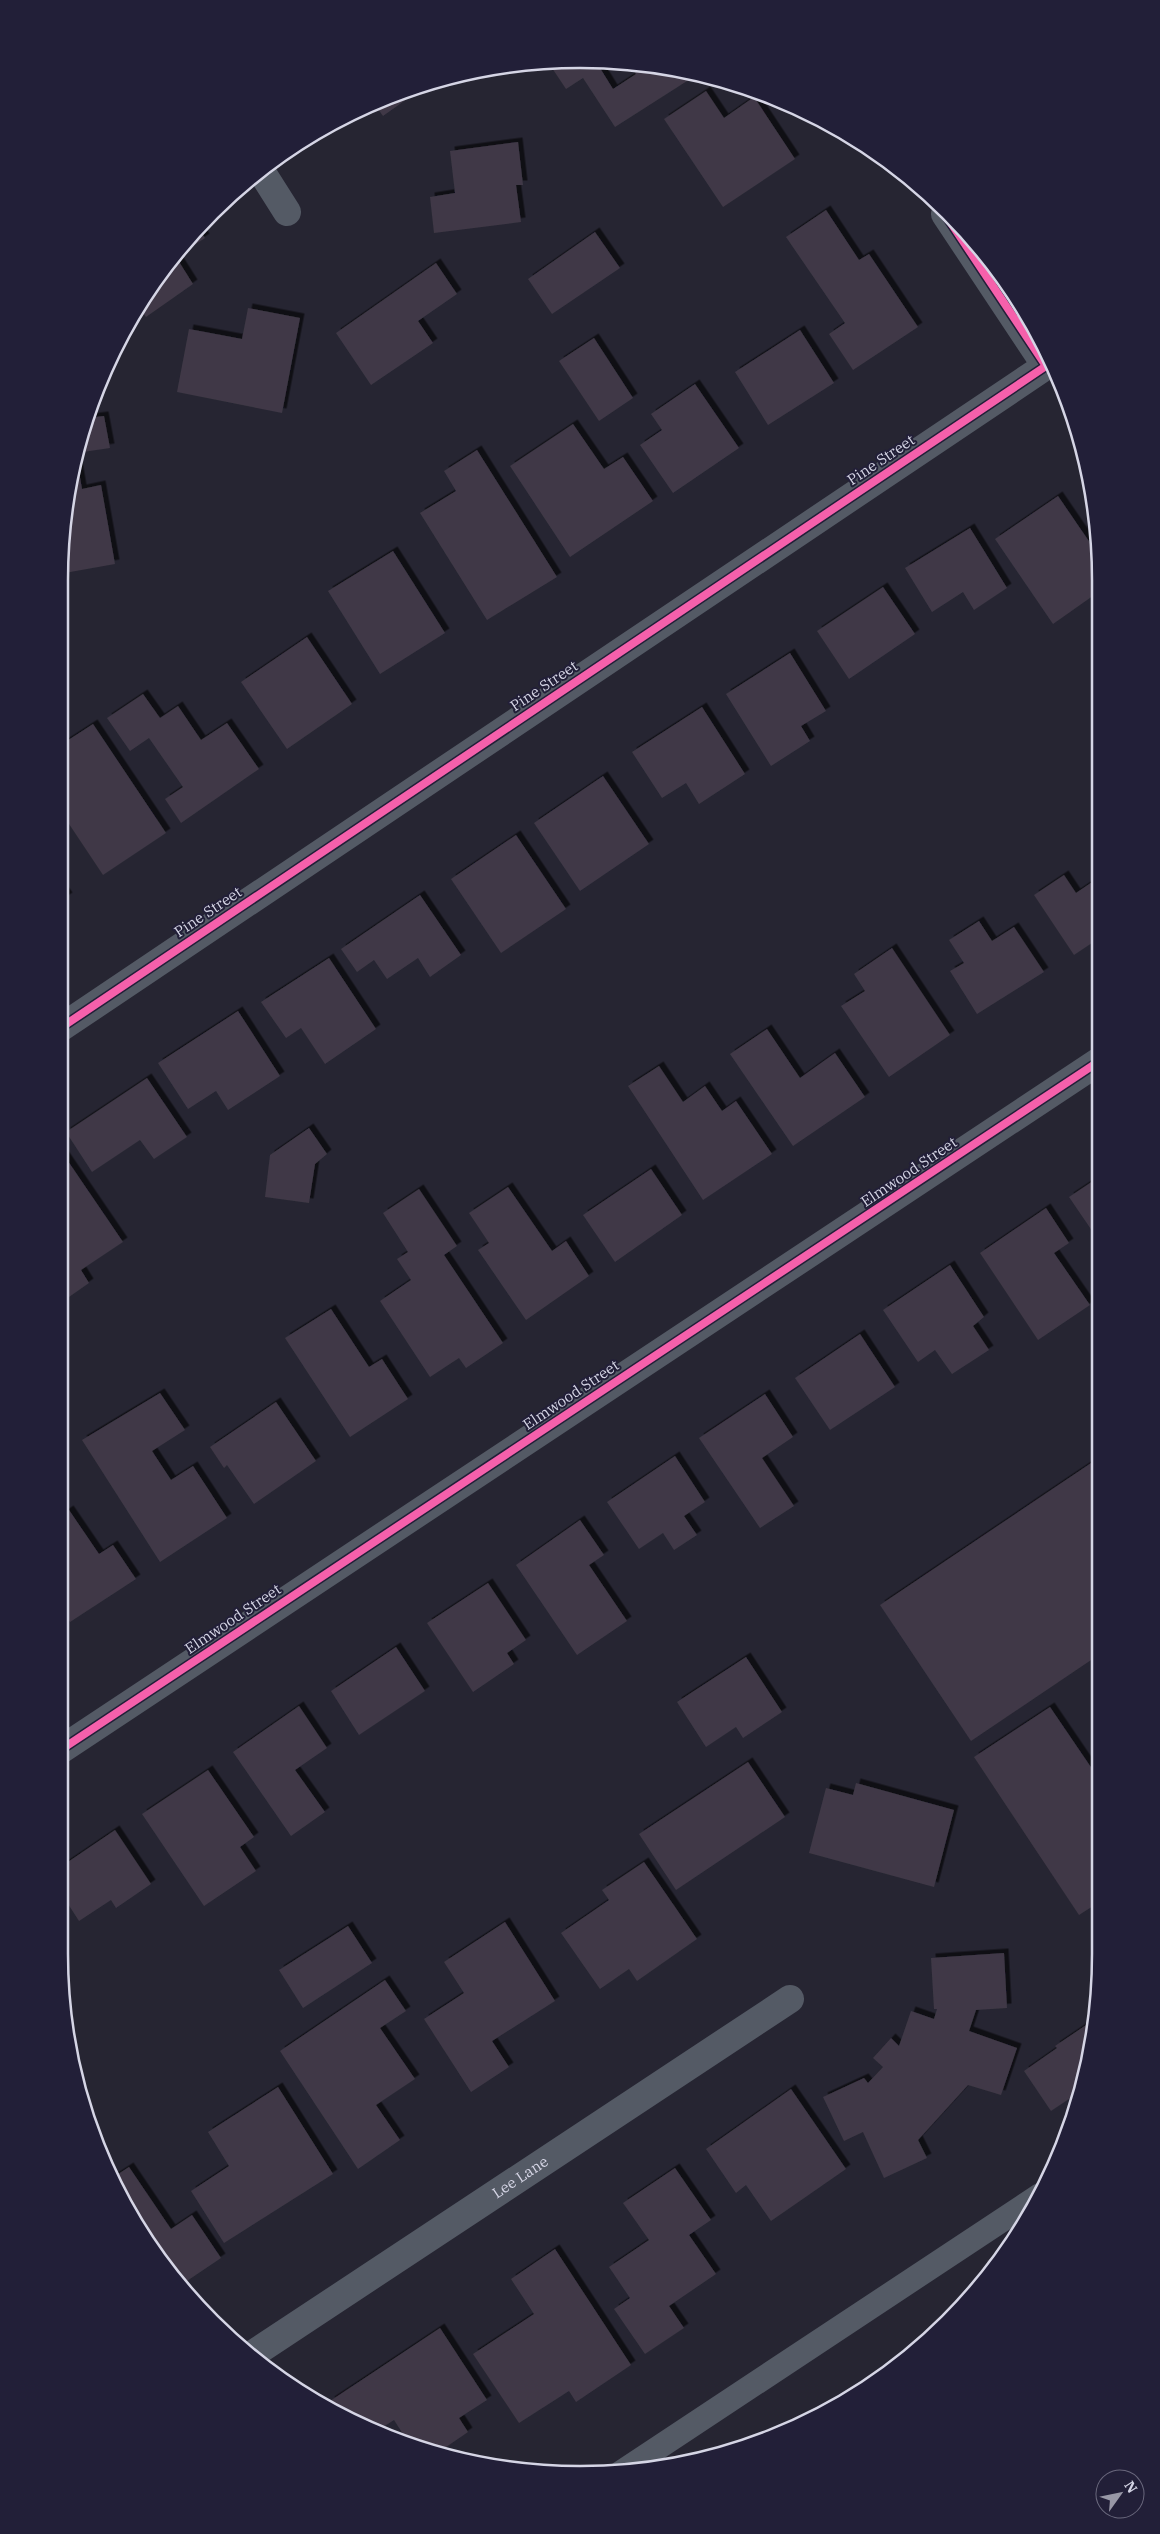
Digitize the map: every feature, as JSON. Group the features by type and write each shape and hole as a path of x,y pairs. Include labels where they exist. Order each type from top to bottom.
{"street":[{"path":"264,176 287,212"},
{"name":"Pine Street","path":"960,237 1045,364"},
{"name":"Pine Street","path":"68,1023 1046,366"},
{"name":"Elmwood Street","path":"68,1745 1092,1066"},
{"name":"Lee Lane","path":"257,2352 790,1999"}],"lane":[{"path":"635,2463 1029,2202"}],"building":[{"path":"553,69 600,69 613,89 636,74 634,71 690,79 615,127 583,78 566,89"},
{"path":"706,91 724,118 753,98 755,99 795,159 723,207 664,119"},
{"path":"410,97 383,116 378,109"},
{"path":"518,142 523,185 516,185 521,222 434,233 430,197 455,193 450,151"},
{"path":"826,210 859,260 869,254 918,327 853,370 829,334 845,323 786,237"},
{"path":"595,232 620,268 552,314 528,279"},
{"path":"202,234 205,238 190,248"},
{"path":"179,261 193,284 146,317 143,313"},
{"path":"436,263 457,294 418,321 433,343 371,385 336,333"},
{"path":"248,308 300,318 282,413 177,392 189,329 242,339"},
{"path":"800,330 834,383 768,425 735,372"},
{"path":"594,338 633,398 599,421 559,361"},
{"path":"695,384 739,448 673,493 640,445 662,430 651,414"},
{"path":"104,416 110,448 84,452 85,447 94,417"},
{"path":"573,424 604,469 623,457 653,501 570,557 510,466"},
{"path":"477,450 557,577 487,620 420,513 456,491 444,471"},
{"path":"79,472 82,489 101,485 115,564 68,572 72,513"},
{"path":"1058,496 1091,544 1092,597 1053,624 995,539"},
{"path":"970,528 1007,588 974,610 963,592 932,612 905,568"},
{"path":"393,551 445,633 380,674 328,591"},
{"path":"883,587 915,634 849,679 817,631"},
{"path":"307,637 352,704 287,749 241,682"},
{"path":"790,653 826,711 801,726 810,741 771,766 726,694"},
{"path":"143,694 160,718 178,706 201,740 227,723 259,769 181,823 165,799 183,787 149,738 130,751 107,718"},
{"path":"702,707 745,774 699,804 686,783 662,798 632,752"},
{"path":"93,724 166,833 103,875 68,822 68,740"},
{"path":"603,776 649,844 580,891 534,823"},
{"path":"516,835 566,909 501,953 451,879"},
{"path":"1064,875 1076,893 1092,882 1092,943 1074,955 1034,895"},
{"path":"420,895 461,955 430,977 418,958 387,979 374,960 357,972 341,949"},
{"path":"979,921 992,941 1014,927 1044,972 977,1014 950,971 964,963 949,940"},
{"path":"892,948 950,1035 889,1077 841,1006 865,991 854,974"},
{"path":"329,958 376,1029 325,1064 301,1028 286,1038 261,1002"},
{"path":"238,1011 280,1076 228,1110 216,1091 188,1109 158,1063"},
{"path":"767,1029 800,1078 835,1053 865,1097 793,1146 730,1054"},
{"path":"659,1066 683,1102 705,1086 722,1111 736,1101 772,1154 703,1200 628,1086"},
{"path":"147,1078 187,1137 154,1159 140,1140 92,1172 68,1135 68,1131"},
{"path":"309,1128 327,1154 315,1164 309,1203 265,1197 270,1155"},
{"path":"68,1161 123,1242 81,1270 89,1283 68,1298"},
{"path":"651,1169 682,1215 615,1262 583,1215"},
{"path":"1092,1182 1092,1231 1069,1197"},
{"path":"508,1187 552,1251 566,1241 589,1276 526,1320 478,1250 489,1243 469,1213"},
{"path":"419,1189 457,1246 444,1255 503,1343 466,1368 459,1358 430,1377 380,1301 411,1280 397,1259 408,1252 383,1213"},
{"path":"1046,1208 1069,1243 1054,1253 1090,1305 1038,1340 980,1253"},
{"path":"950,1265 984,1317 973,1326 989,1350 952,1374 935,1350 918,1362 883,1310"},
{"path":"331,1309 369,1367 382,1359 408,1399 350,1437 285,1338"},
{"path":"860,1334 895,1387 830,1430 795,1378"},
{"path":"160,1393 185,1430 152,1451 171,1480 193,1466 227,1518 160,1562 82,1440"},
{"path":"765,1394 793,1437 762,1458 794,1506 760,1528 699,1438"},
{"path":"276,1402 316,1461 254,1504 227,1465 224,1468 210,1447"},
{"path":"675,1456 705,1502 684,1516 697,1535 674,1550 663,1533 639,1549 607,1502"},
{"path":"1092,1462 1092,1659 971,1741 880,1605"},
{"path":"68,1511 99,1554 113,1545 136,1579 70,1622 68,1619"},
{"path":"580,1520 604,1555 589,1565 627,1621 577,1655 516,1565"},
{"path":"488,1583 526,1640 507,1653 514,1664 473,1692 427,1623"},
{"path":"396,1647 425,1691 359,1735 331,1691"},
{"path":"746,1657 782,1712 743,1738 736,1727 706,1747 677,1702"},
{"path":"299,1706 327,1748 295,1770 325,1812 291,1836 233,1752"},
{"path":"1050,1707 1092,1769 1092,1907 1079,1915 974,1757"},
{"path":"748,1762 785,1817 676,1890 639,1834"},
{"path":"208,1770 254,1837 240,1847 256,1871 204,1906 142,1814"},
{"path":"856,1783 954,1810 934,1887 809,1853 826,1788 853,1795"},
{"path":"115,1830 151,1884 116,1908 111,1900 79,1921 68,1904 68,1862"},
{"path":"644,1862 697,1939 637,1981 629,1969 600,1989 561,1933 609,1900 602,1890"},
{"path":"505,1922 555,2001 492,2041 509,2067 471,2092 424,2019 464,1993 444,1962"},
{"path":"348,1926 372,1963 303,2008 279,1970"},
{"path":"1004,1953 1007,2008 976,2010 969,2031 1017,2048 1001,2095 968,2085 918,2140 927,2158 884,2178 863,2132 844,2141 823,2097 864,2078 868,2083 883,2067 873,2058 891,2038 899,2046 911,2011 934,2019 937,2009 934,2009 931,1958"},
{"path":"385,1980 406,2011 380,2028 415,2079 376,2105 400,2140 358,2169 280,2051"},
{"path":"1088,2024 1083,2054 1072,2097 1051,2111 1024,2071 1057,2048 1055,2046"},
{"path":"278,2087 333,2174 224,2243 191,2191 229,2166 208,2132"},
{"path":"791,2089 846,2169 771,2221 746,2185 736,2193 706,2149"},
{"path":"129,2167 171,2229 192,2215 221,2258 186,2282 154,2239 117,2175"},
{"path":"675,2168 711,2220 689,2235 716,2274 669,2306 684,2328 645,2354 614,2309 630,2298 609,2267 649,2240 623,2203"},
{"path":"555,2249 631,2365 576,2402 569,2391 519,2423 473,2354 534,2314 511,2279"},
{"path":"440,2328 487,2400 459,2418 468,2432 444,2448 403,2434 394,2420 384,2427 353,2414 330,2401"}],"cycle path":[{"path":"960,237 1045,364"},
{"path":"68,1023 1046,366"},
{"path":"68,1745 1092,1066"}]}
